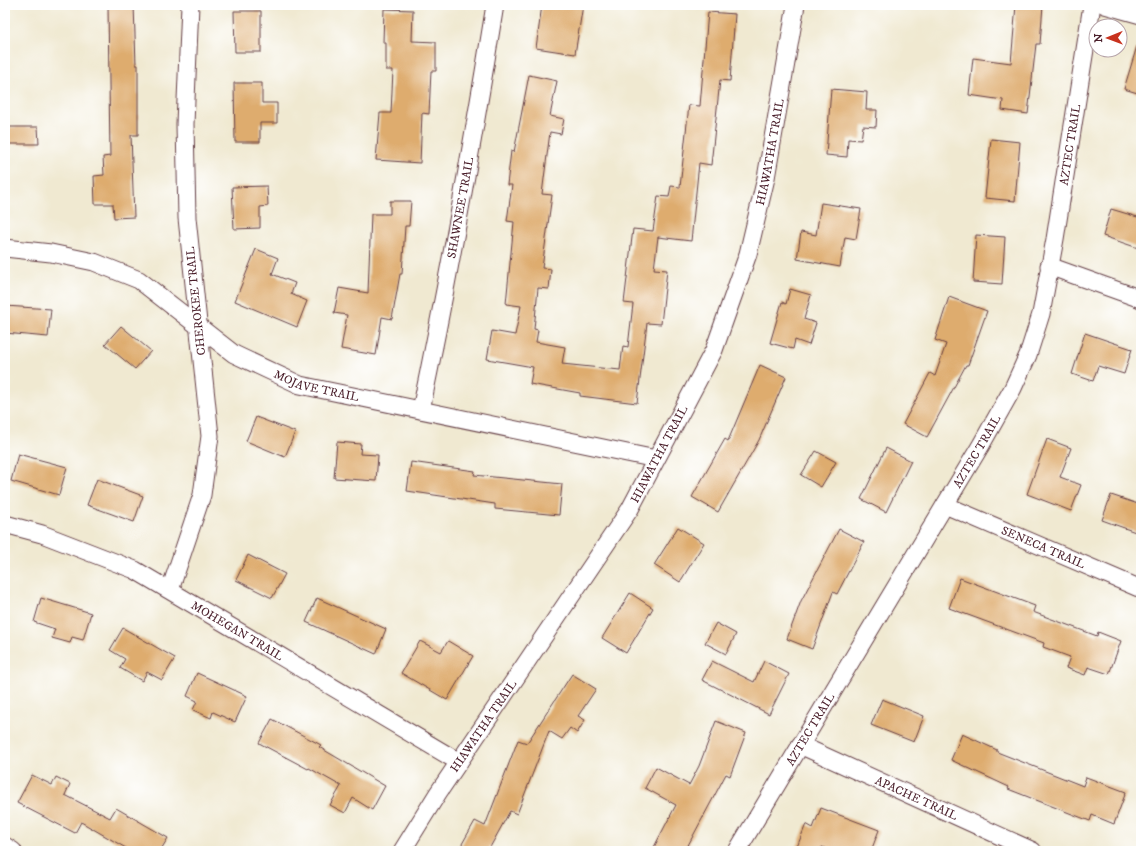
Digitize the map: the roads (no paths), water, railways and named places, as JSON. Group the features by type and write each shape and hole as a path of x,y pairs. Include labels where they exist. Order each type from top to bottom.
{"street":[{"name":"CHEROKEE TRAIL","path":"170,590 202,495 208,462 210,436 187,218 185,131 190,5"},
{"name":"SHAWNEE TRAIL","path":"421,410 445,295 470,162 495,5"},
{"name":"HIAWATHA TRAIL","path":"402,851 459,762 630,509 714,350 748,254 766,178 796,5"},
{"name":"AZTEC TRAIL","path":"737,851 981,446 1013,388 1028,355 1040,314 1050,266 1092,5"},
{"path":"1105,5 1141,16"},
{"name":"MOJAVE TRAIL","path":"5,248 51,253 94,262 139,280 234,354 300,386 656,459"},
{"path":"1050,266 1141,299"},
{"name":"SENECA TRAIL","path":"945,505 1141,589"},
{"name":"MOHEGAN TRAIL","path":"5,524 42,534 136,570 459,762"},
{"name":"APACHE TRAIL","path":"800,745 1033,851"},
{"path":"5,846 13,851"}]}
